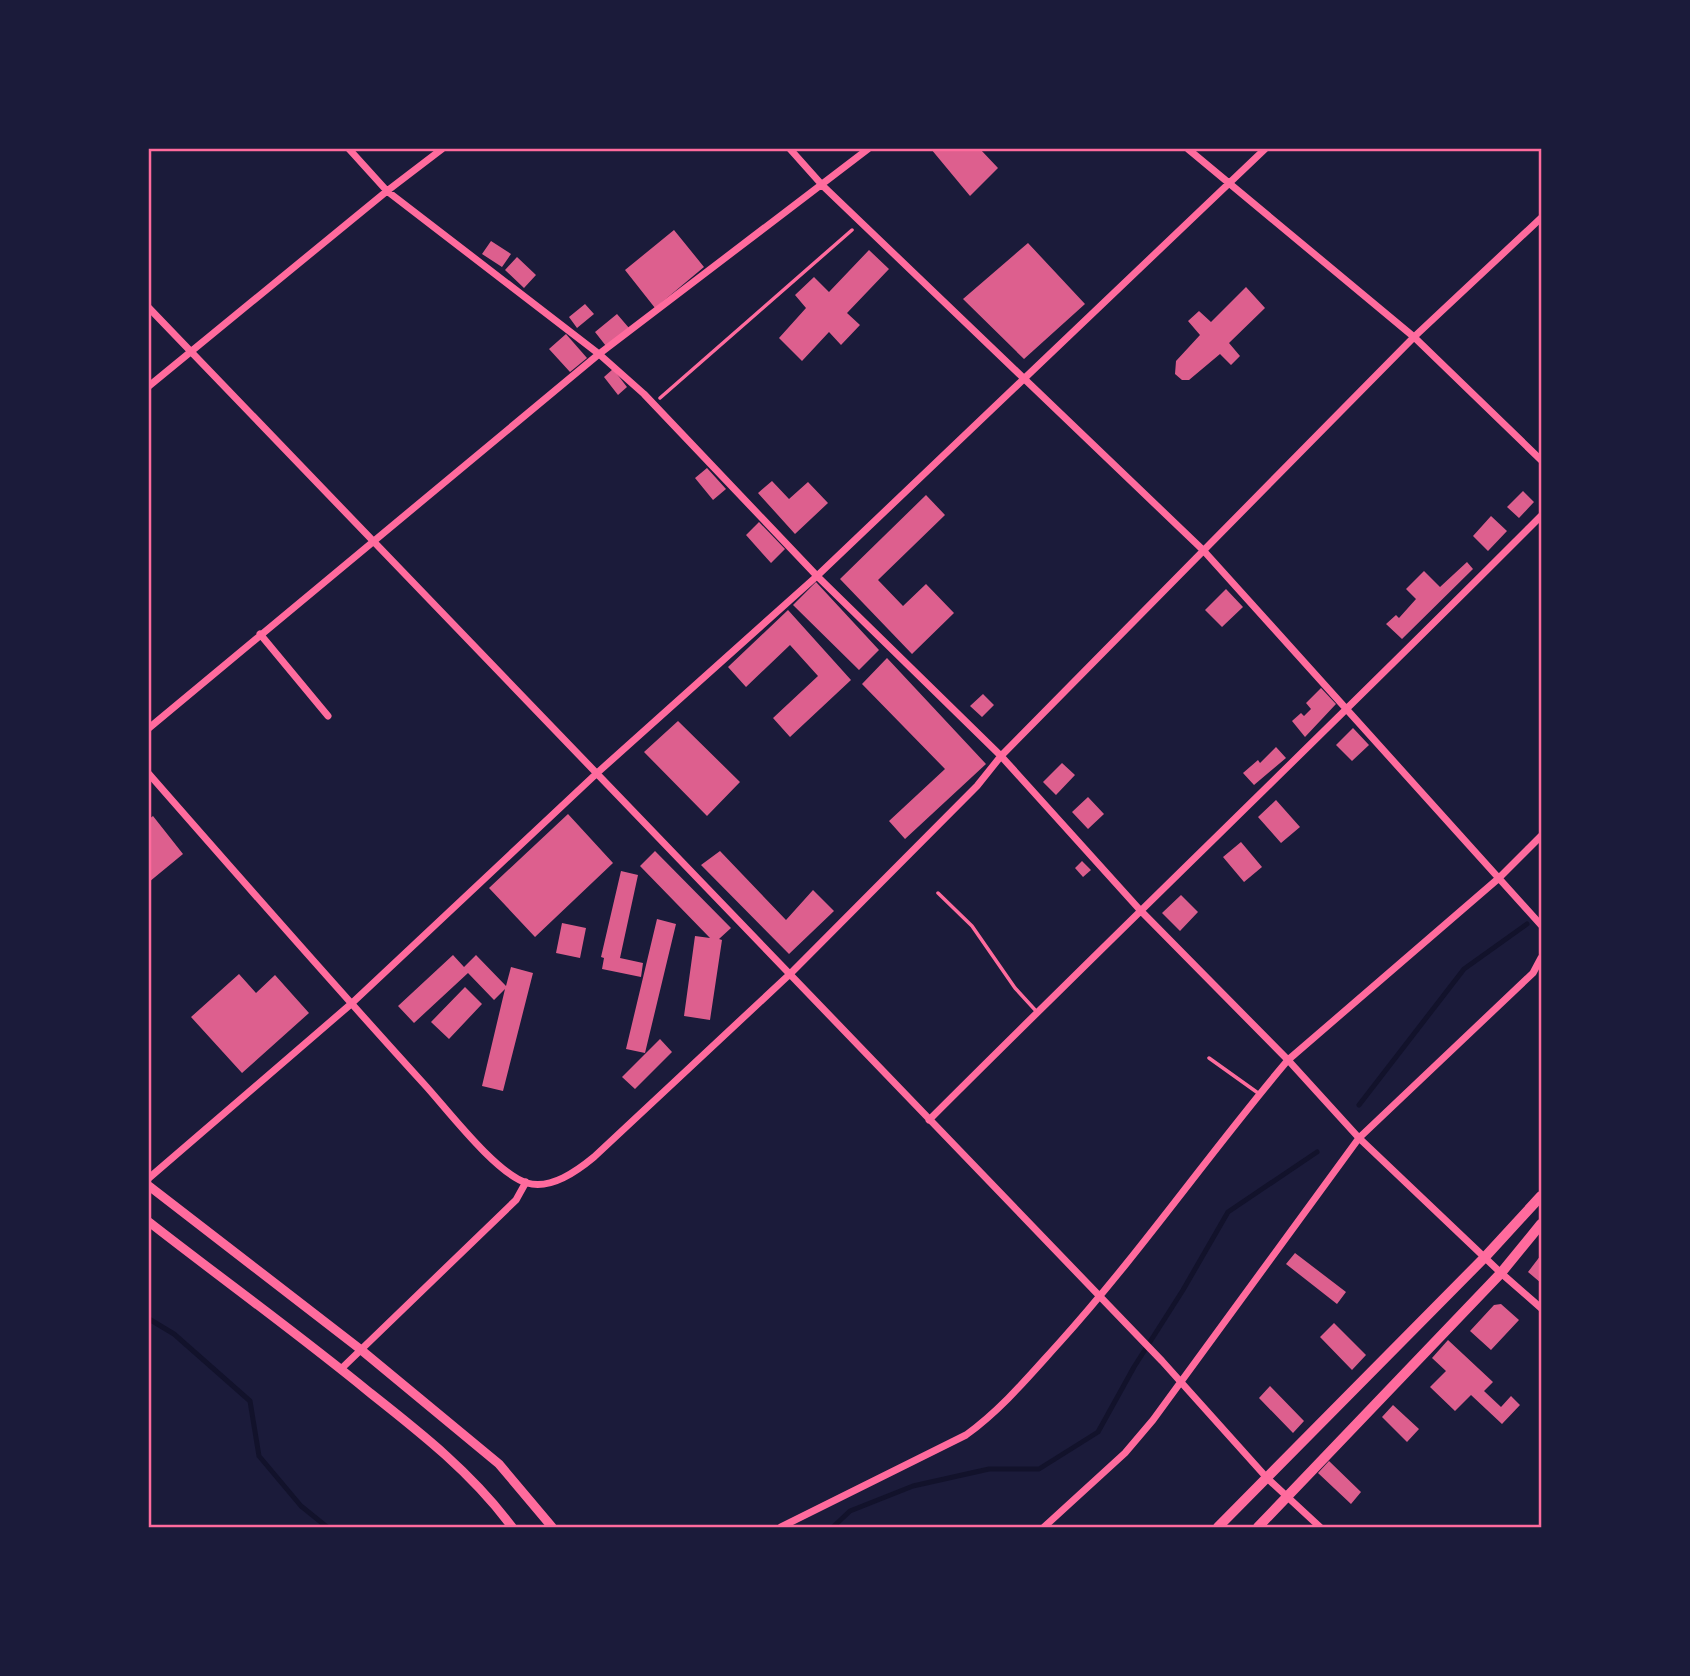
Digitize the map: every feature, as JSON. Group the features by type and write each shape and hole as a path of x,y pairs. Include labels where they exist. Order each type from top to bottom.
{"main road":[{"path":"1218,1527 1485,1257 1541,1196"},
{"path":"1258,1527 1501,1273 1541,1224"}],"street":[{"path":"349,149 387,191 599,354 653,404 817,576 1000,756 1140,910 1288,1060 1359,1138 1541,1308"},
{"path":"149,386 442,149"},
{"path":"790,149 822,186 1203,550 1541,925"},
{"path":"149,728 599,354 868,149"},
{"path":"1188,149 1414,337 1541,460"},
{"path":"149,1178 351,1004 596,774 817,576 1265,149"},
{"path":"149,774 480,1146 511,1174 526,1182 548,1182 577,1172 791,973 977,786 1000,756 1414,337 1541,218"},
{"path":"149,307 1162,1361 1267,1478 1321,1527"},
{"path":"929,1119 1140,910 1349,710 1541,516"},
{"path":"260,635 328,716"},
{"path":"781,1527 966,1435 993,1415 1100,1298 1258,1093 1288,1060 1499,878 1541,836"},
{"path":"1044,1527 1125,1453 1153,1420 1359,1138 1533,973 1541,958"},
{"path":"341,1369 516,1200 526,1182"},
{"path":"149,1186 360,1349 499,1464 552,1527"},
{"path":"149,1222 341,1369 442,1451 492,1501 512,1527"}],"lane":[{"path":"938,893 972,926 1015,988 1037,1012"},
{"path":"1209,1058 1258,1093"}],"path":[{"path":"653,404 861,222"}],"building":[{"path":"931,149 980,149 998,168 970,196"},
{"path":"674,230 704,267 655,308 625,270"},
{"path":"491,241 511,254 502,267 482,254"},
{"path":"1028,243 1085,304 1024,359 963,299"},
{"path":"869,250 889,269 847,313 860,325 841,345 829,332 802,361 779,338 806,308 795,295 814,277 829,292"},
{"path":"517,257 536,275 524,288 505,270"},
{"path":"1246,287 1265,308 1229,343 1240,356 1231,365 1220,354 1189,380 1182,380 1175,374 1176,361 1200,335 1188,321 1199,311 1211,322"},
{"path":"585,304 594,314 577,328 569,317"},
{"path":"617,314 629,328 606,346 595,332"},
{"path":"566,334 587,358 570,372 549,349"},
{"path":"613,369 627,387 618,395 604,377"},
{"path":"707,468 726,489 713,500 695,478"},
{"path":"772,481 789,499 808,482 828,503 795,534 758,493"},
{"path":"1523,491 1534,502 1519,518 1507,507"},
{"path":"926,495 945,515 878,580 903,606 926,584 954,613 912,654 840,579"},
{"path":"1491,516 1507,531 1488,551 1473,536"},
{"path":"759,522 785,549 771,563 746,535"},
{"path":"1467,562 1473,569 1402,639 1386,624 1396,615 1399,618 1416,599 1406,589 1424,571 1440,587"},
{"path":"816,582 879,650 859,670 793,605"},
{"path":"1226,589 1243,607 1222,627 1205,610"},
{"path":"788,610 851,680 790,737 773,718 818,676 790,645 746,687 728,667"},
{"path":"887,658 986,764 905,839 889,821 945,769 862,684"},
{"path":"1321,688 1336,704 1305,737 1292,721 1301,713 1304,716 1311,709 1306,703"},
{"path":"983,694 994,705 982,717 970,706"},
{"path":"678,721 740,782 707,816 644,752"},
{"path":"1353,728 1369,745 1352,761 1336,745"},
{"path":"1276,747 1286,758 1254,785 1243,773 1258,760 1260,763"},
{"path":"1062,763 1075,775 1056,795 1043,782"},
{"path":"1088,797 1104,814 1088,829 1072,812"},
{"path":"1276,800 1300,827 1281,843 1258,817"},
{"path":"568,814 613,863 535,937 489,888"},
{"path":"153,816 183,854 149,882 149,819"},
{"path":"1241,842 1262,867 1244,882 1223,857"},
{"path":"655,851 731,928 719,939 722,940 710,1020 684,1016 695,936 710,938 640,866"},
{"path":"720,851 786,920 813,890 834,911 789,954 701,865"},
{"path":"1082,861 1091,870 1083,877 1075,868"},
{"path":"621,871 638,875 620,958 643,963 641,977 602,969 604,958 601,957"},
{"path":"1181,895 1198,912 1180,931 1162,913"},
{"path":"657,919 676,924 645,1053 626,1049"},
{"path":"562,923 586,928 580,958 556,953"},
{"path":"453,955 464,967 476,955 506,986 511,967 533,973 503,1091 482,1086 505,989 494,1000 468,973 414,1023 398,1006"},
{"path":"239,974 256,993 275,975 309,1013 242,1073 191,1017"},
{"path":"465,987 482,1004 449,1039 431,1022"},
{"path":"660,1039 672,1052 635,1089 622,1077"},
{"path":"1295,1253 1346,1292 1337,1304 1286,1264"},
{"path":"1541,1255 1541,1283 1528,1272"},
{"path":"1501,1304 1519,1320 1491,1350 1470,1331 1494,1305"},
{"path":"1334,1323 1366,1355 1352,1370 1320,1337"},
{"path":"1448,1340 1493,1382 1484,1391 1501,1407 1511,1396 1520,1405 1502,1424 1471,1395 1455,1411 1430,1387 1446,1371 1432,1358"},
{"path":"1270,1386 1304,1421 1293,1433 1259,1398"},
{"path":"1393,1405 1419,1429 1407,1442 1382,1417"},
{"path":"1329,1461 1361,1492 1351,1504 1318,1473"}],"waterway":[{"path":"1359,1105 1464,969 1527,924"},
{"path":"833,1527 850,1511 913,1486 989,1469 1039,1469 1098,1432 1228,1212 1317,1152"},
{"path":"149,1319 174,1334 250,1401 259,1456 301,1506 327,1527"}]}
